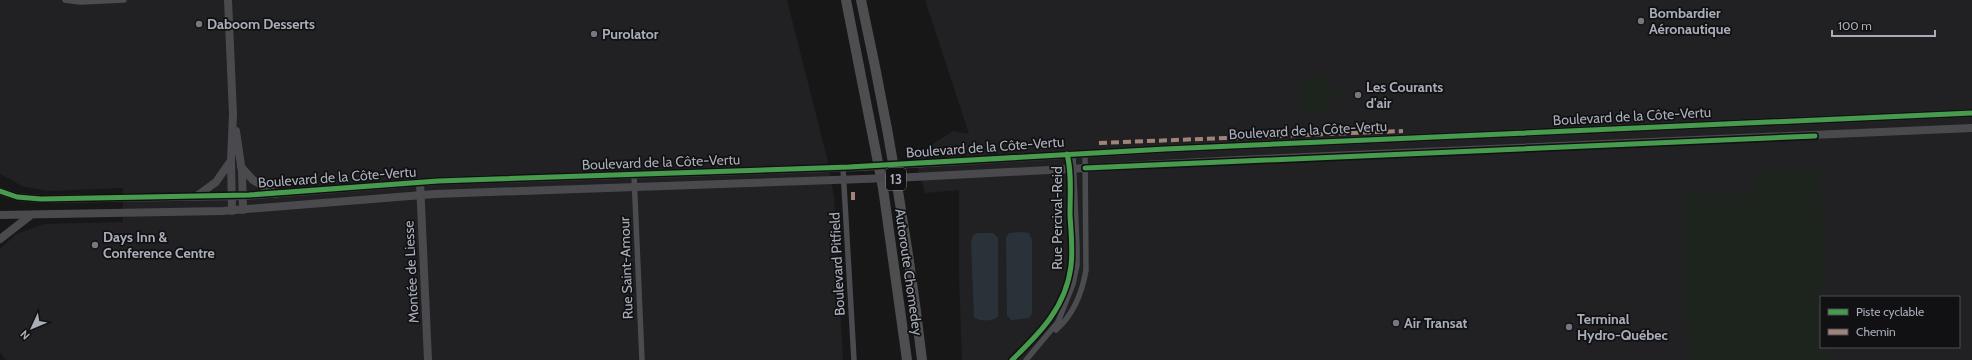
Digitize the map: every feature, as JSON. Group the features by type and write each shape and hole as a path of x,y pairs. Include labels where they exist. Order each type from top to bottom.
{"highway":[{"name":"Autoroute Chomedey","path":"846,0 883,188 907,360"},
{"name":"Autoroute Chomedey","path":"861,0 892,156 910,262 922,360"}],"street":[{"path":"65,0 80,2 124,0"},
{"path":"228,0 233,114 241,167 243,210"},
{"name":"Boulevard de la Côte-Vertu","path":"2,191 22,198 41,199 243,196 420,182 844,168 1073,154 1972,113"},
{"path":"232,211 230,161 233,114"},
{"name":"Boulevard de la Côte-Vertu","path":"0,215 232,211 420,194 914,177 1075,168 1972,128"},
{"name":"Rue Percival-Reid","path":"1045,340 1058,322 1063,312 1075,274 1077,247 1075,168 1073,154"},
{"name":"Rue Percival-Reid","path":"1026,360 1071,313 1080,296 1085,279 1087,256 1085,154"},
{"path":"196,196 218,180 230,161"},
{"path":"241,167 254,180 276,194"},
{"name":"Boulevard Pitfield","path":"844,168 854,360"},
{"name":"Rue Saint-Amour","path":"634,175 642,360"},
{"name":"Montée de Liesse","path":"420,182 428,360"},
{"path":"0,239 31,215"}],"shaded area":[{"path":"0,0 787,0 827,158 834,197 843,360 6,360 0,352 0,249 16,234 44,224 123,222 123,188 49,191 24,187 0,174"},
{"path":"925,0 1972,0 1972,360 962,360 959,276 959,190 925,193 914,156 953,131 969,134"},
{"path":"1321,76 1325,80 1331,80 1331,91 1344,91 1344,96 1329,97 1329,110 1338,110 1338,112 1303,113 1302,77"},
{"path":"1821,171 1826,296 1820,296 1820,348 1828,348 1829,360 1688,360 1683,194 1756,194 1755,172"},
{"path":"977,233 993,233 998,238 998,317 990,320 979,320 974,317 971,243 973,235"},
{"path":"1009,233 1029,233 1032,240 1032,313 1029,318 1011,320 1007,315 1006,238"}],"marked path":[{"path":"1099,143 1403,131"},
{"path":"853,188 853,200"}],"cycle path":[{"path":"0,191 17,197 41,199 249,195 438,181 849,167 1165,149 1972,113"},
{"path":"1085,168 1815,136"},
{"path":"1012,360 1042,329 1058,307 1068,281 1071,266 1072,247 1070,176 1067,154"}],"place":[{"name":"Bombardier Aéronautique","path":"1641,21"},
{"name":"Daboom Desserts","path":"199,24"},
{"name":"Purolator","path":"594,34"},
{"name":"Les Courants d'air","path":"1358,95"},
{"name":"Days Inn & Conference Centre","path":"95,245"},
{"name":"Air Transat","path":"1396,323"},
{"name":"Terminal Hydro-Québec","path":"1569,327"}]}
